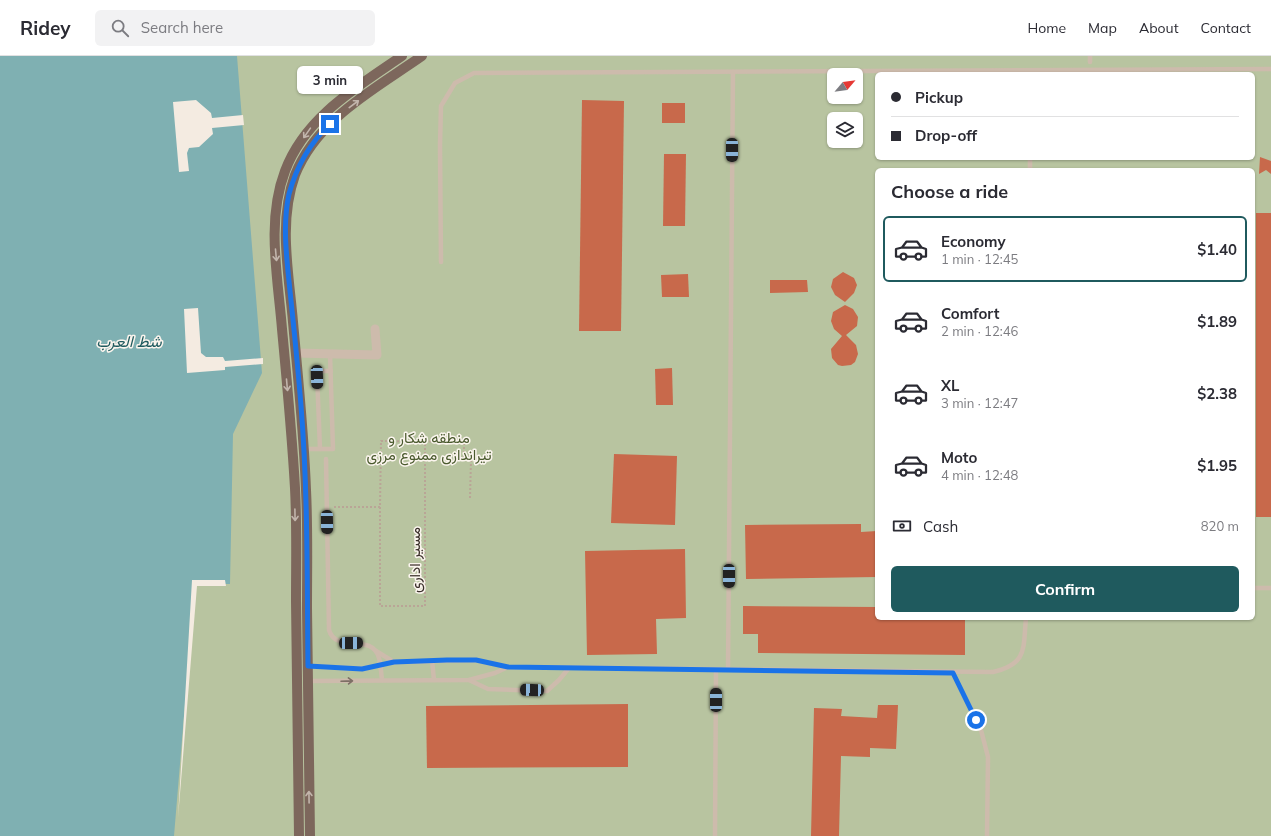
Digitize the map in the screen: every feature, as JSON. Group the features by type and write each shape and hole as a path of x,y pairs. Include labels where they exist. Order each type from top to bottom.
{"main road":[{"path":"298,836 295,490 290,407 275,250 275,218 278,192 285,170 296,149 312,126 331,107 402,56"},
{"path":"310,836 306,490 296,353 286,249 286,219 289,195 296,174 305,155 320,133 338,116 422,56"}],"street":[{"path":"296,353 377,355 376,329"}],"lane":[{"path":"1090,56 1090,62"},
{"path":"1110,72 1271,70"},
{"path":"442,262 441,106 455,83 464,77 474,73 486,72 875,72"},
{"path":"728,670 733,72"},
{"path":"303,449 333,449 330,354"},
{"path":"320,449 317,374 320,371 331,371"},
{"path":"326,459 330,635 337,642 360,643 394,662"},
{"path":"1255,588 1271,588"},
{"path":"308,666 362,669 394,662 476,660 508,667 953,673 993,672 1008,669 1019,659 1025,646 1026,620"},
{"path":"374,650 379,657 382,680"},
{"path":"432,660 434,680"},
{"path":"308,681 469,680 495,673 508,667"},
{"path":"469,680 488,689 547,690 559,680 569,668"},
{"path":"715,836 716,670"},
{"path":"953,673 981,730 988,757 987,836"}],"path":[{"name":"مسیر اداری","path":"425,442 425,606 380,606 381,441 464,442 464,460 471,460 470,498"},
{"path":"327,507 380,507"}],"green space":[{"name":"منطقه شکار و تیراندازی ممنوع مرزی","path":"0,56 1271,56 1271,836 0,836"}],"water":[{"name":"شط العرب","path":"0,56 237,56 262,373 233,434 230,584 195,584 174,836 0,836"}],"pier":[{"path":"196,100 211,113 212,118 243,115 244,125 212,128 213,134 199,147 189,148 187,153 189,171 179,172 173,102"},
{"path":"198,308 201,353 206,357 223,357 225,361 263,358 263,364 225,367 225,370 187,373 184,309"},
{"path":"192,580 225,580 226,586 197,586 178,818"}],"building":[{"path":"582,100 624,101 621,331 579,331"},
{"path":"662,103 685,103 685,123 662,123"},
{"path":"664,154 686,154 685,226 663,226"},
{"path":"1260,157 1271,161 1271,174 1266,170 1259,174"},
{"path":"1256,213 1271,213 1271,517 1256,517"},
{"path":"843,272 854,278 857,285 854,293 845,302 835,295 831,287 833,279"},
{"path":"688,274 689,297 662,297 661,275"},
{"path":"770,280 807,280 808,292 770,293"},
{"path":"845,305 853,309 858,317 857,326 846,335 856,345 858,354 855,362 851,365 842,366 838,365 832,358 831,349 842,336 834,329 831,321 833,312"},
{"path":"672,368 673,405 656,405 655,369"},
{"path":"614,454 677,456 675,525 611,523"},
{"path":"861,524 861,532 875,531 875,577 746,579 745,525"},
{"path":"685,549 686,618 656,619 657,654 587,655 585,551"},
{"path":"743,606 875,607 875,620 965,620 965,655 758,653 758,634 743,634"},
{"path":"628,704 628,767 427,768 426,706"},
{"path":"878,705 898,705 896,749 870,748 870,757 841,756 839,836 811,836 814,708 842,709 841,716 877,718"}],"route":[{"path":"330,124 320,133 305,155 296,174 289,195 286,219 286,249 301,406 306,490 308,666 362,669 394,662 476,660 508,667 953,673 976,720"}]}
